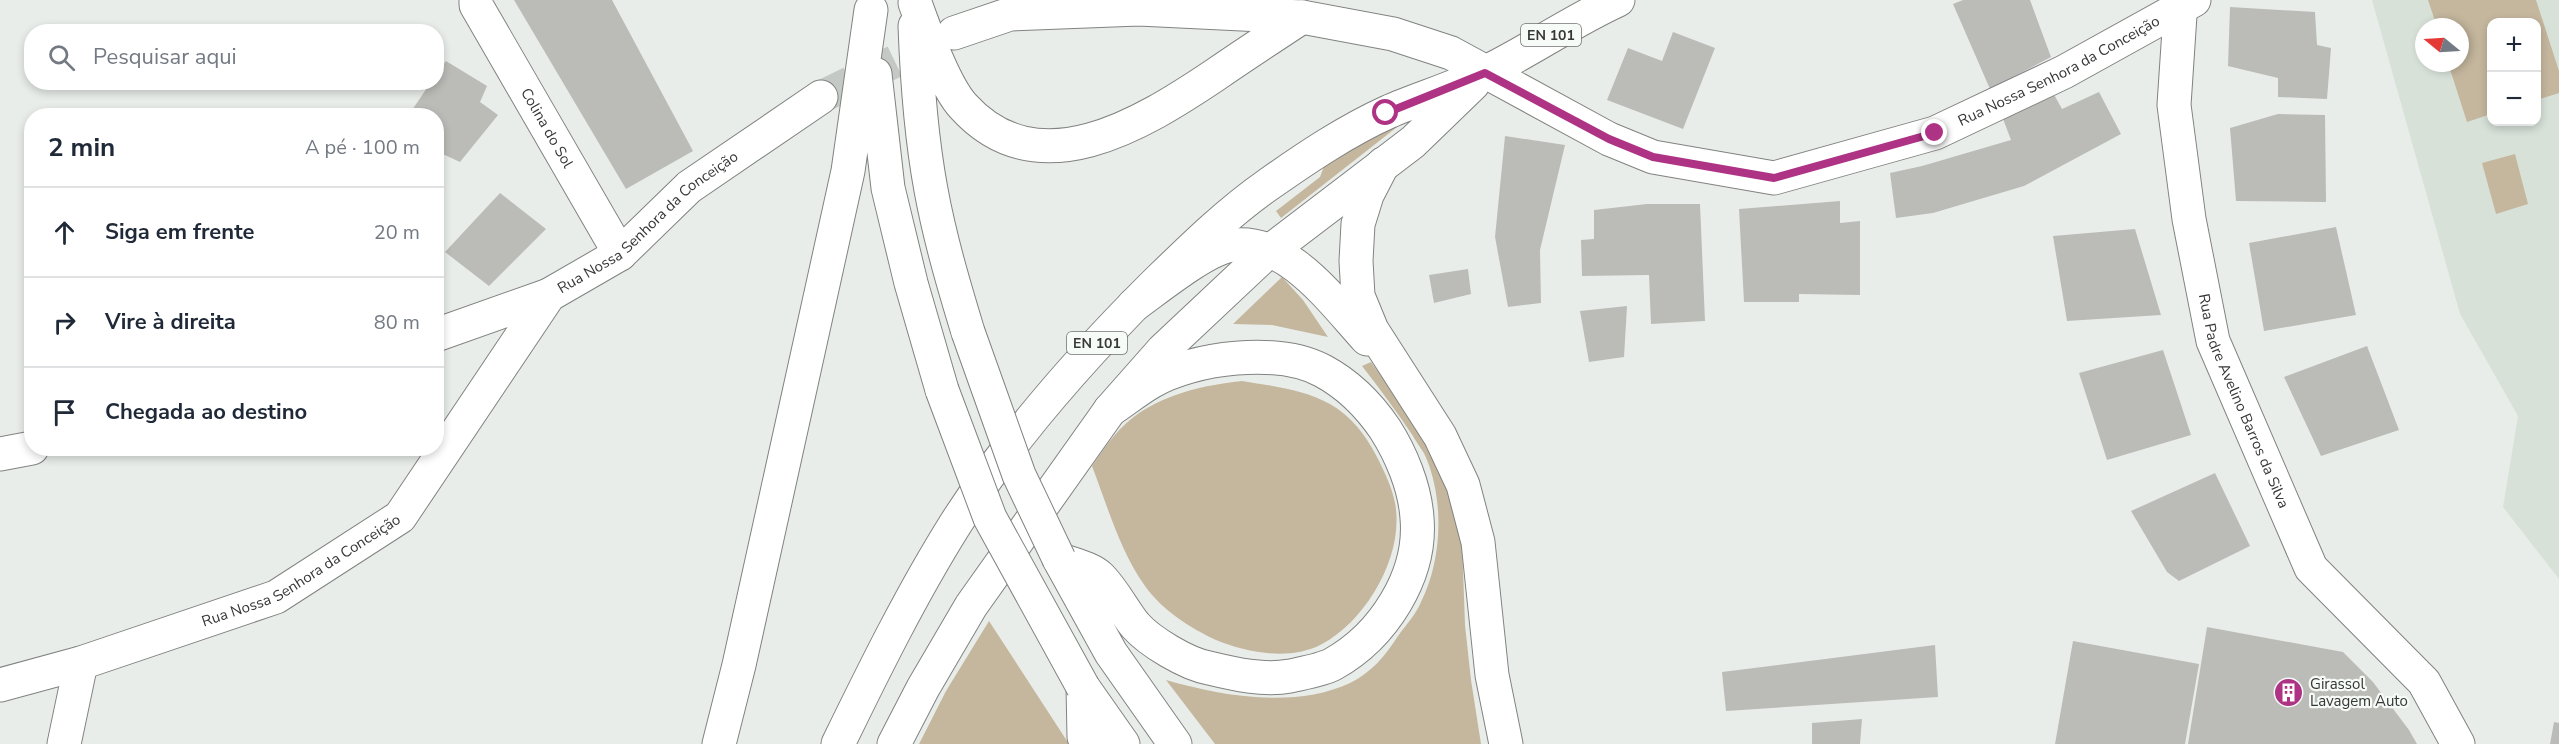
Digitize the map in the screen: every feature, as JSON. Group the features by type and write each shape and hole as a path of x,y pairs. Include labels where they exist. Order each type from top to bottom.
{"main road":[{"name":"Colina do Sol","path":"476,0 476,5 620,254"},
{"name":"EN 101","path":"894,744 923,688 972,606 1110,410 1163,350 1271,249 1413,142 1485,73 1585,7 1618,0"},
{"path":"915,1 937,58 961,104 982,123 1011,140 1045,146 1081,142 1116,133 1162,110 1302,17"},
{"path":"915,1 922,128 931,191 950,273 968,332 1019,475 1059,559 1111,653 1175,744"},
{"name":"Rua Nossa Senhora da Conceição","path":"954,33 1010,14 1139,9 1302,17 1392,34 1451,53 1609,139 1653,157 1774,178 1935,133 2064,72 2185,2"},
{"name":"Rua Padre Avelino Barros da Silva","path":"2185,2 2174,105 2189,219 2213,341 2311,568 2424,682 2458,744"},
{"path":"871,5 878,106 888,188 911,283 942,390 990,518 1083,687 1123,744"},
{"path":"719,744 739,665 848,171 871,5"},
{"name":"EN 101","path":"838,744 956,523 995,467 1101,338 1221,222 1268,185 1323,148 1386,113 1485,73"},
{"name":"Rua Nossa Senhora da Conceição","path":"444,452 549,296 620,254 689,187 821,97"},
{"path":"1383,164 1367,195 1358,224 1356,261 1358,296 1372,330 1440,436 1463,485 1478,542 1492,675 1506,744"},
{"path":"1134,304 1205,256 1228,246 1252,245 1271,249 1299,267 1402,378"},
{"path":"444,332 549,296"},
{"path":"1059,559 1099,576 1137,627 1165,648 1205,668 1244,676 1288,676 1332,664 1367,638 1400,597 1414,556 1417,518 1408,479 1395,444 1376,416 1355,392 1321,370 1287,359 1242,358 1212,361 1182,369 1152,381 1110,410"},
{"path":"0,454 24,450"},
{"name":"Rua Nossa Senhora da Conceição","path":"0,685 81,663 276,597 400,517 441,456"},
{"path":"64,744 81,663"},
{"path":"1083,687 1084,737 1089,744"}],"shaded area":[{"path":"2372,0 2559,0 2559,579 2503,507 2518,416 2460,314"},
{"path":"2428,0 2536,0 2559,71 2559,93 2541,99 2541,18 2487,18 2487,115 2467,122 2451,72 2469,72 2469,18 2434,18"},
{"path":"1406,120 1281,218 1276,211 1320,177 1328,156"},
{"path":"2515,154 2528,204 2496,214 2482,163"},
{"path":"1282,277 1303,300 1328,337 1272,325 1233,324"},
{"path":"1371,362 1400,402 1443,471 1462,540 1465,625 1481,744 1215,744 1166,680 1210,691 1258,697 1306,696 1328,691 1358,679 1377,663 1414,615 1428,586 1437,550 1438,531 1436,494 1432,477 1422,451 1395,409 1362,366"},
{"path":"1242,381 1309,395 1330,404 1345,414 1373,449 1388,479 1395,503 1397,523 1394,543 1388,564 1368,602 1338,633 1322,644 1297,652 1269,653 1228,645 1187,624 1160,603 1145,586 1128,558 1092,466 1111,439 1127,423 1156,403 1207,386"},
{"path":"989,621 1069,744 919,744 946,691"}],"building":[{"path":"514,0 612,0 693,151 626,189"},
{"path":"1963,0 2030,0 2051,57 1990,89 1953,4"},
{"path":"2230,7 2315,12 2317,45 2331,48 2327,99 2278,97 2278,78 2228,66"},
{"path":"1673,32 1715,48 1683,129 1607,100 1628,48 1662,61"},
{"path":"446,61 487,86 480,102 498,115 460,162 444,155 444,108 413,108 426,90 444,90 444,64"},
{"path":"2051,89 2062,109 2099,92 2121,134 2024,186 1933,213 1896,218 1890,173 2011,140 2000,111"},
{"path":"2278,114 2325,115 2326,202 2236,201 2230,128"},
{"path":"1505,136 1565,145 1540,250 1541,303 1508,307 1495,237"},
{"path":"500,193 546,229 489,286 445,252"},
{"path":"1840,201 1840,223 1860,221 1860,295 1799,294 1799,302 1744,302 1739,209"},
{"path":"1647,204 1700,204 1705,321 1651,324 1649,275 1582,276 1581,240 1594,239 1594,210"},
{"path":"2336,227 2356,315 2264,331 2249,243"},
{"path":"2135,229 2161,315 2067,321 2053,236"},
{"path":"1468,269 1471,294 1434,303 1429,275"},
{"path":"1627,306 1624,357 1589,362 1580,311"},
{"path":"2367,346 2399,430 2321,456 2284,377"},
{"path":"2163,350 2191,435 2107,460 2079,373"},
{"path":"2215,473 2250,546 2179,581 2167,572 2131,511"},
{"name":"Girassol Lavagem Auto","path":"2207,627 2343,652 2373,682 2417,744 2188,744"},
{"path":"2073,641 2199,664 2185,744 2055,744"},
{"path":"1935,645 1938,697 1726,711 1722,672"},
{"path":"1862,719 1860,744 1812,744 1812,723"},
{"path":"2554,722 2559,723 2559,744 2550,744"}],"tunnel":[{"path":"821,97 941,39"}],"place":[{"name":"Girassol Lavagem Auto","path":"2289,693"}],"route":[{"path":"1386,113 1485,73 1609,139 1653,157 1774,178 1935,133"}]}
